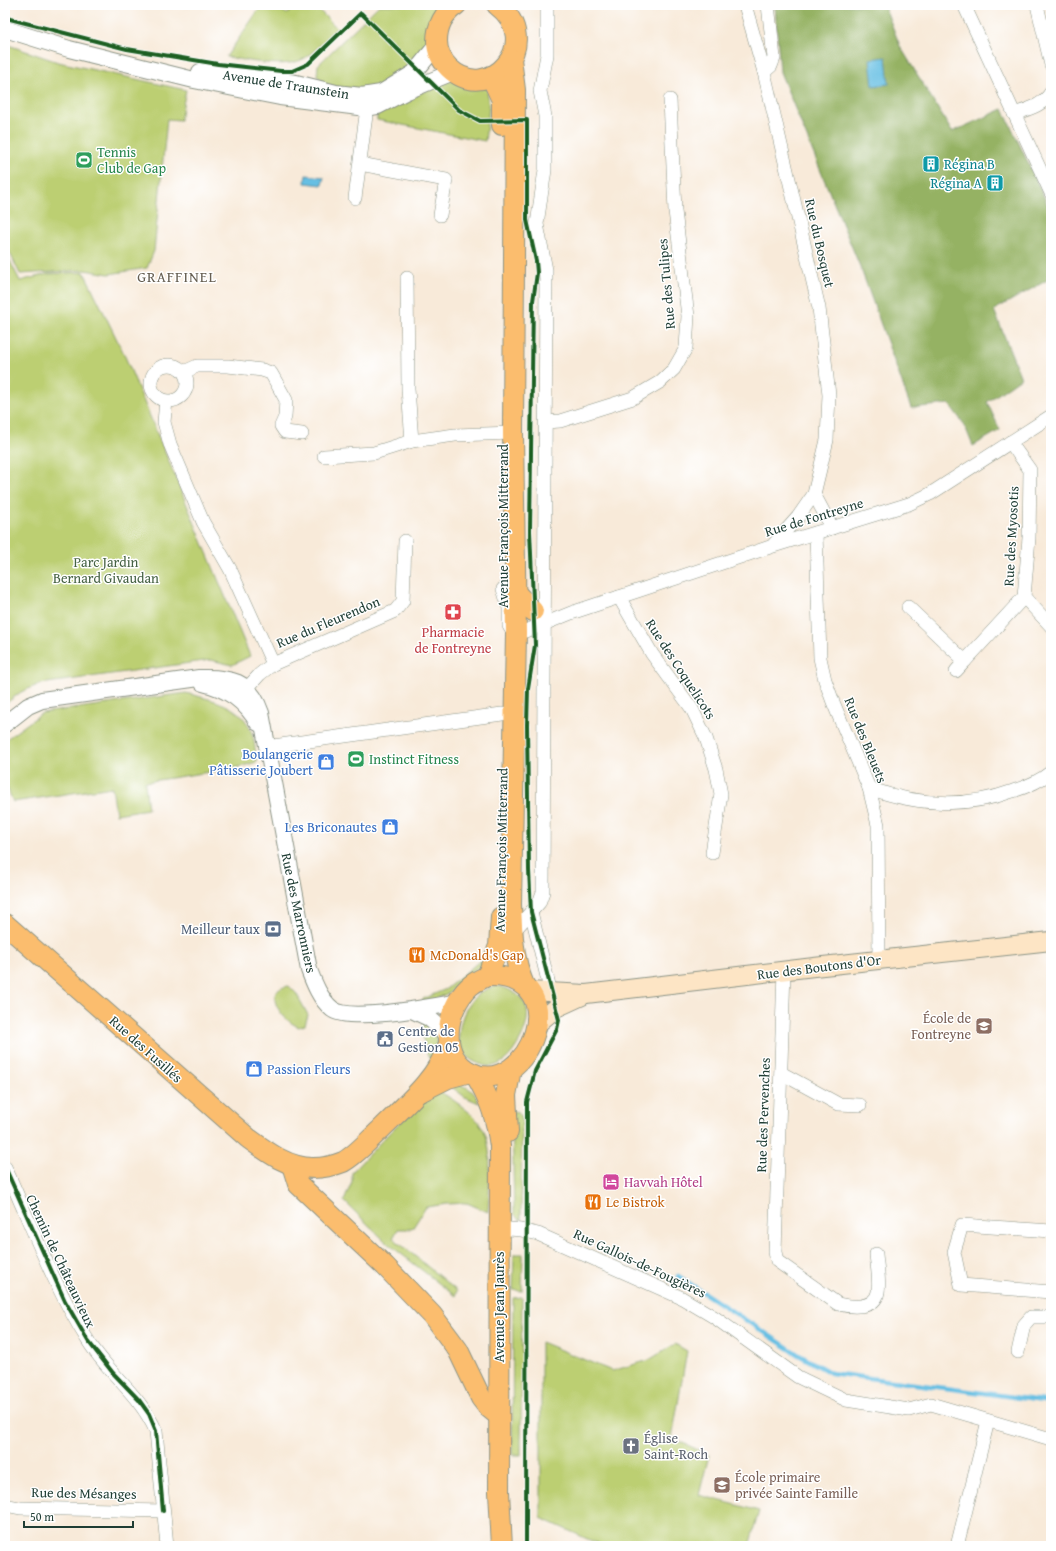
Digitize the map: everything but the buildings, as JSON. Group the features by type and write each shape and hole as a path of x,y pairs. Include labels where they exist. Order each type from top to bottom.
{"main road":[{"path":"452,6 439,25 437,45 446,64 453,72 466,78 479,79 492,76 503,70 511,59 516,47 516,34 513,22 503,7"},
{"name":"Avenue François Mitterrand","path":"508,433 515,121 515,90 511,59"},
{"name":"Avenue François Mitterrand","path":"492,76 502,100 508,433 509,591 524,623 512,787 512,933 517,965 527,988"},
{"path":"509,591 524,623"},
{"name":"Avenue François Mitterrand","path":"487,976 499,946 501,930 502,714 524,623"},
{"name":"Rue des Fusillés","path":"5,924 242,1133 266,1151 292,1165 324,1168 344,1161 363,1146 417,1094"},
{"name":"Rue des Boutons d'Or","path":"527,988 551,993 586,994 784,970 1051,941"},
{"path":"487,976 508,977 527,988 537,1007 537,1024 534,1034 523,1055 511,1069 493,1076 472,1073 443,1080 417,1094 444,1057 452,1018 459,1002 470,987 487,976"},
{"name":"Rue des Boutons d'Or","path":"537,1024 556,1008 586,994"},
{"path":"448,1040 457,1061 472,1073"},
{"name":"Avenue Jean Jaurès","path":"503,1546 498,1492 499,1416 506,1095 511,1069"},
{"name":"Avenue Jean Jaurès","path":"472,1073 486,1092 496,1119 500,1146 504,1229 508,1492 503,1546"},
{"path":"292,1165 298,1184 385,1266 432,1315 458,1350 481,1398 488,1407 499,1416"}],"street":[{"path":"512,933 539,902 543,892 524,623 546,422 546,270 537,224 545,170 544,116 540,91 547,55 547,5"},
{"name":"Rue du Bosquet","path":"744,5 764,72 819,308 829,395 827,440 814,494 798,517 773,546"},
{"path":"764,72 771,66 774,58 768,5"},
{"path":"964,5 1051,193"},
{"path":"1037,5 1051,66"},
{"name":"Avenue de Traunstein","path":"5,29 35,40 194,80 274,96 366,108 378,106 453,72"},
{"name":"Avenue de Traunstein","path":"116,61 296,83 336,93 362,96 381,93 414,73 437,45"},
{"path":"1014,114 1039,105 1051,92"},
{"name":"Rue des Tulipes","path":"546,422 560,421 633,398 660,382 674,369 686,348 688,316 676,211 670,100"},
{"path":"355,198 366,108"},
{"path":"360,164 446,180 440,215"},
{"path":"407,278 408,389 412,441"},
{"path":"172,365 184,372 187,386 180,398 173,401 166,401 154,394 151,380 153,374 158,368 172,365"},
{"path":"184,372 197,366 213,366 248,367 270,373 286,400 285,417 281,426 285,432 302,434"},
{"path":"166,401 164,422 170,444 203,522 230,569 273,664"},
{"name":"Rue de Fontreyne","path":"524,623 570,613 773,546 910,504 930,494 1051,416"},
{"path":"324,456 374,453 412,441 455,435 508,433"},
{"name":"Rue des Myosotis","path":"1010,442 1030,470 1029,538 1024,597 1051,626"},
{"path":"814,494 832,528"},
{"name":"Rue des Bleuets","path":"816,533 820,658 827,688 869,788 878,825 879,960"},
{"name":"Rue du Fleurendon","path":"242,693 260,674 273,664 395,611 403,601 405,541"},
{"name":"Rue des Coquelicots","path":"619,597 652,654 692,709 706,738 716,769 721,794 712,853"},
{"path":"956,671 1024,597"},
{"path":"908,607 966,661"},
{"name":"Rue des Marronniers","path":"5,724 28,706 42,700 188,680 242,693 264,740 308,970 325,1002 333,1010 348,1014 412,1010 459,1002"},
{"path":"264,740 502,714"},
{"path":"869,788 896,797 923,802 961,803 1000,796 1030,785 1051,772"},
{"path":"531,912 551,993"},
{"name":"Rue des Pervenches","path":"784,970 775,1252 777,1261 838,1304 862,1307 872,1302 878,1293 876,1254"},
{"name":"Rue des Marronniers","path":"412,1010 429,1018 448,1040"},
{"path":"781,1073 838,1104 860,1105"},
{"name":"Chemin de Châteauvieux","path":"5,1167 65,1301 88,1341 113,1373 139,1400 151,1419 156,1431 160,1455 163,1511 168,1546"},
{"path":"1051,1231 962,1225 954,1252 961,1285 1051,1292"},
{"name":"Rue Gallois-de-Fougières","path":"504,1229 521,1230 538,1234 682,1298 714,1317 798,1377 846,1400 909,1410 931,1404 1051,1439"},
{"path":"1018,1352 1024,1325 1030,1317 1051,1317"},
{"path":"957,1546 988,1421"},
{"name":"Rue des Mésanges","path":"5,1505 20,1508 163,1511"}],"green space":[{"path":"262,5 273,5 287,14 297,5 314,5 337,28 309,55 297,62 277,64 226,57"},
{"path":"379,5 438,5 442,9 433,42 417,61 377,88 345,89 325,84 317,76 318,65"},
{"path":"781,5 884,5 900,46 952,132 1003,109 1051,212 1051,278 994,310 1021,378 987,402 1000,430 973,446 964,424 949,404 911,408 861,269 780,72 775,7"},
{"name":"Tennis Club de Gap","path":"5,44 58,62 186,90 180,120 167,119 154,251 147,268 109,274 85,270 20,274 5,243"},
{"path":"450,80 487,87 489,108 485,141 377,120 377,112"},
{"name":"Parc Jardin Bernard Givaudan","path":"5,251 20,281 47,274 84,272 124,354 250,656 232,665 211,660 40,684 21,692 5,704"},
{"path":"186,693 224,704 240,715 251,731 257,762 235,768 145,782 148,809 116,814 112,787 13,802 5,783 5,740 42,713"},
{"path":"488,954 481,966 466,975 450,992 436,999 423,1002 423,999 446,989"},
{"path":"289,986 296,993 308,1015 305,1025 299,1027 286,1019 277,1006 275,999 276,993 280,989"},
{"path":"498,986 517,994 523,1000 526,1007 527,1023 519,1042 509,1057 498,1065 488,1066 473,1061 461,1050 459,1045 460,1025 467,1007 473,1000 480,993"},
{"path":"424,1020 433,1031 437,1040 437,1049 432,1063 424,1043"},
{"path":"449,1085 459,1085 468,1088 477,1098 479,1103 465,1097"},
{"path":"437,1090 474,1116 486,1135 490,1168 488,1212 467,1203 426,1207 412,1229 398,1229 393,1238 457,1291 455,1296 386,1242 344,1201 352,1182 352,1172 395,1127"},
{"path":"512,1111 518,1112 522,1117 521,1221 514,1214"},
{"path":"514,1254 523,1254 522,1291 513,1290"},
{"path":"522,1297 521,1455 512,1455 513,1298"},
{"path":"541,1342 612,1371 649,1360 675,1344 687,1351 672,1438 709,1455 699,1495 759,1511 749,1546 603,1546 541,1518"}],"water":[{"path":"886,57 889,84 873,86 870,59"},
{"path":"306,175 324,177 322,185 305,183"}],"waterway":[{"path":"678,1276 799,1355 831,1373 1051,1402"}],"cycle path":[{"path":"5,16 10,19 127,49 218,64 292,71 308,64 361,13 459,110 480,121 527,120 527,220 536,261 537,273 533,301 530,531 535,645 528,689 527,725 529,870 531,912 559,1020 557,1029 535,1071 527,1102 526,1546"},
{"path":"5,1167 65,1301 88,1341 113,1373 139,1400 149,1414 156,1431 163,1511"}],"place":[{"name":"Tennis Club de Gap","path":"84,160"},
{"name":"Régina B","path":"931,164"},
{"name":"Régina A","path":"995,183"},
{"name":"Pharmacie de Fontreyne","path":"453,612"},
{"name":"Instinct Fitness","path":"356,759"},
{"name":"Boulangerie Pâtisserie Joubert","path":"326,762"},
{"name":"Les Briconautes","path":"390,827"},
{"name":"Meilleur taux","path":"273,929"},
{"name":"McDonald's Gap","path":"417,955"},
{"name":"École de Fontreyne","path":"984,1026"},
{"name":"Centre de Gestion 05","path":"385,1039"},
{"name":"Passion Fleurs","path":"254,1069"},
{"name":"Havvah Hôtel","path":"611,1182"},
{"name":"Le Bistrok","path":"593,1202"},
{"name":"Église Saint-Roch","path":"631,1446"},
{"name":"École primaire privée Sainte Famille","path":"722,1485"}],"district":[{"name":"GRAFFINEL","path":"177,276"}]}
